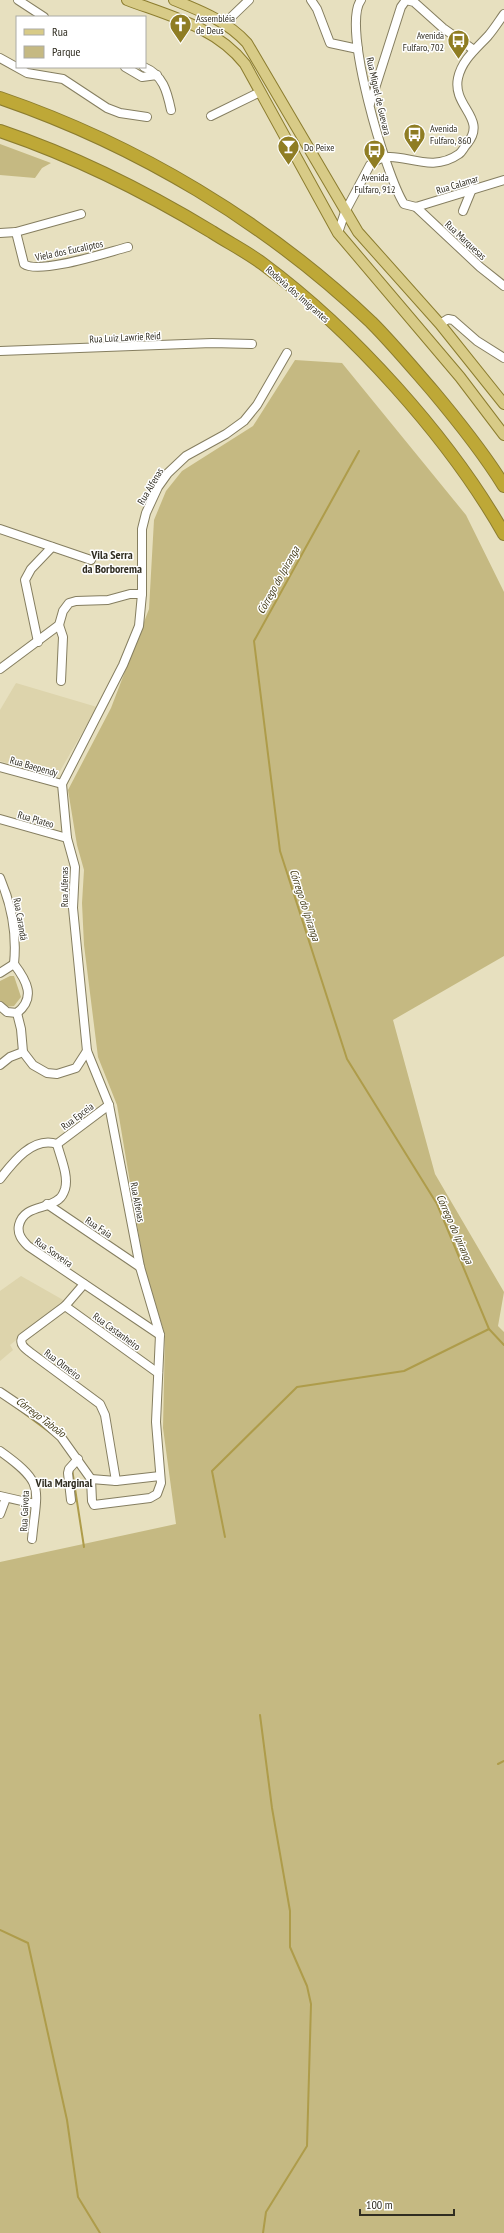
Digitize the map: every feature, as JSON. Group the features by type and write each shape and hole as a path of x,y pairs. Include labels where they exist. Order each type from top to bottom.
{"highway":[{"path":"0,98 92,133 148,162 232,212 281,246 323,279 372,323 464,428 504,486"},
{"name":"Rodovia dos Imigrantes","path":"0,131 80,163 178,212 261,262 293,288 376,366 427,424 460,467 504,534"}],"main road":[{"path":"128,0 202,29 224,41 245,64 338,233 460,377 504,435"},
{"path":"181,1 207,13 224,24 241,37 252,50 345,212 367,244 440,324 504,404"}],"street":[{"path":"18,0 42,16"},
{"path":"224,24 249,0"},
{"path":"311,0 317,10 330,43 358,49"},
{"name":"Rua Miguel de Guevara","path":"361,0 356,13 358,49 383,156 404,204 416,207"},
{"path":"370,104 401,7 406,0 414,2 443,28 474,50"},
{"path":"338,233 345,212 370,165 383,156 430,164 443,161 459,154 472,137 475,131 474,124 460,99 457,82 463,65 474,50 488,36 504,14"},
{"path":"0,58 16,67"},
{"path":"18,68 27,73 63,79 107,108 120,113 147,117"},
{"path":"127,68 142,77 157,75"},
{"path":"146,68 157,75 168,93 171,110"},
{"path":"211,116 260,92"},
{"name":"Rua Calamar","path":"416,207 504,180"},
{"path":"463,211 472,189"},
{"name":"Rua Marquesas","path":"416,207 480,267 504,286"},
{"path":"0,233 16,232 81,214"},
{"name":"Viela dos Eucaliptos","path":"16,232 24,264 34,268 71,262 128,247"},
{"path":"440,324 448,320 453,320 477,341 504,358"},
{"name":"Rua Luiz Lawrie Reid","path":"0,351 212,343 252,344"},
{"name":"Rua Alfenas","path":"91,1479 92,1503 100,1505 150,1498 160,1490 156,1422 160,1335 140,1267 109,1105 88,1051 73,908 76,867 67,838 62,784 123,665 139,626 142,594 142,529 146,513 158,487 168,473 186,456 226,434 244,421 257,405 287,353"},
{"path":"0,529 91,560"},
{"path":"38,642 25,580 31,568 52,547"},
{"path":"61,681 63,637 59,625 63,610 72,601 108,600 130,594 142,594"},
{"path":"0,668 38,642 59,625"},
{"name":"Rua Baependy","path":"0,767 62,784"},
{"name":"Rua Plateo","path":"0,819 67,838"},
{"name":"Rua Carandá","path":"0,878 11,909 15,937 14,964"},
{"path":"0,973 14,964 27,983 29,992 27,1000 17,1013"},
{"path":"0,1006 7,1012 17,1013"},
{"path":"17,1013 21,1029 23,1052 33,1065 47,1073 57,1074 76,1068 88,1051"},
{"path":"0,1065 10,1057 23,1052"},
{"name":"Rua Epceia","path":"0,1179 22,1153 39,1143 48,1141 57,1144 109,1105"},
{"name":"Rua Sorveira","path":"57,1144 66,1188 59,1200 30,1211 22,1217 19,1232 21,1239 28,1246 160,1335"},
{"name":"Rua Faia","path":"47,1204 140,1267"},
{"name":"Rua Olmeiro","path":"84,1284 65,1306 22,1338 22,1344 100,1404 105,1415 116,1481"},
{"name":"Rua Castanheiro","path":"65,1306 158,1373"},
{"path":"0,1392 43,1421 61,1437 91,1479 116,1481 160,1476"},
{"name":"Rua Gaivota","path":"0,1451 28,1472 34,1482 37,1492 32,1539"},
{"path":"71,1500 68,1473 69,1469 78,1459"},
{"path":"0,1514 3,1497 35,1504"}],"shaded area":[{"path":"16,683 97,707 56,778 0,761 0,710"},
{"path":"21,1276 65,1301 10,1345 13,1350 0,1361 0,1291"}],"green space":[{"path":"0,144 51,163 42,168 35,178 0,175"},
{"path":"295,360 342,363 466,515 504,592 504,956 393,1020 435,1174 504,1292 498,1326 504,1332 504,2233 0,2233 0,1562 176,1524 163,1428 165,1335 144,1266 117,1105 98,1057 84,945 82,903 84,870 77,845 68,790 111,708 149,609 154,520 166,491 182,471 253,426"},
{"path":"10,976 14,976 21,997 14,1006 4,1007 0,1001 0,981"}],"waterway":[{"name":"Córrego do Ipiranga","path":"359,451 254,641 280,851 347,1059 437,1204 489,1329 504,1345"},
{"path":"225,1537 212,1471 297,1387 404,1371 489,1329"},
{"name":"Córrego Taboão","path":"13,1405 56,1437"},
{"name":"Córrego Taboão","path":"72,1469 84,1547"},
{"path":"260,1715 272,1808 290,1911 290,1947 307,1986 311,2004 307,2146 266,2212 263,2233"},
{"path":"498,1764 504,1761"},
{"path":"0,1930 28,1943 67,2120 78,2197 100,2233"}],"place":[{"name":"Assembléia de Deus","path":"180,44"},
{"name":"Avenida Fulfaro, 702","path":"459,60"},
{"name":"Avenida Fulfaro, 860","path":"415,154"},
{"name":"Do Peixe","path":"289,166"},
{"name":"Avenida Fulfaro, 912","path":"375,170"}],"district":[{"name":"Vila Serra da Borborema","path":"112,562"},
{"name":"Vila Marginal","path":"64,1483"}]}
